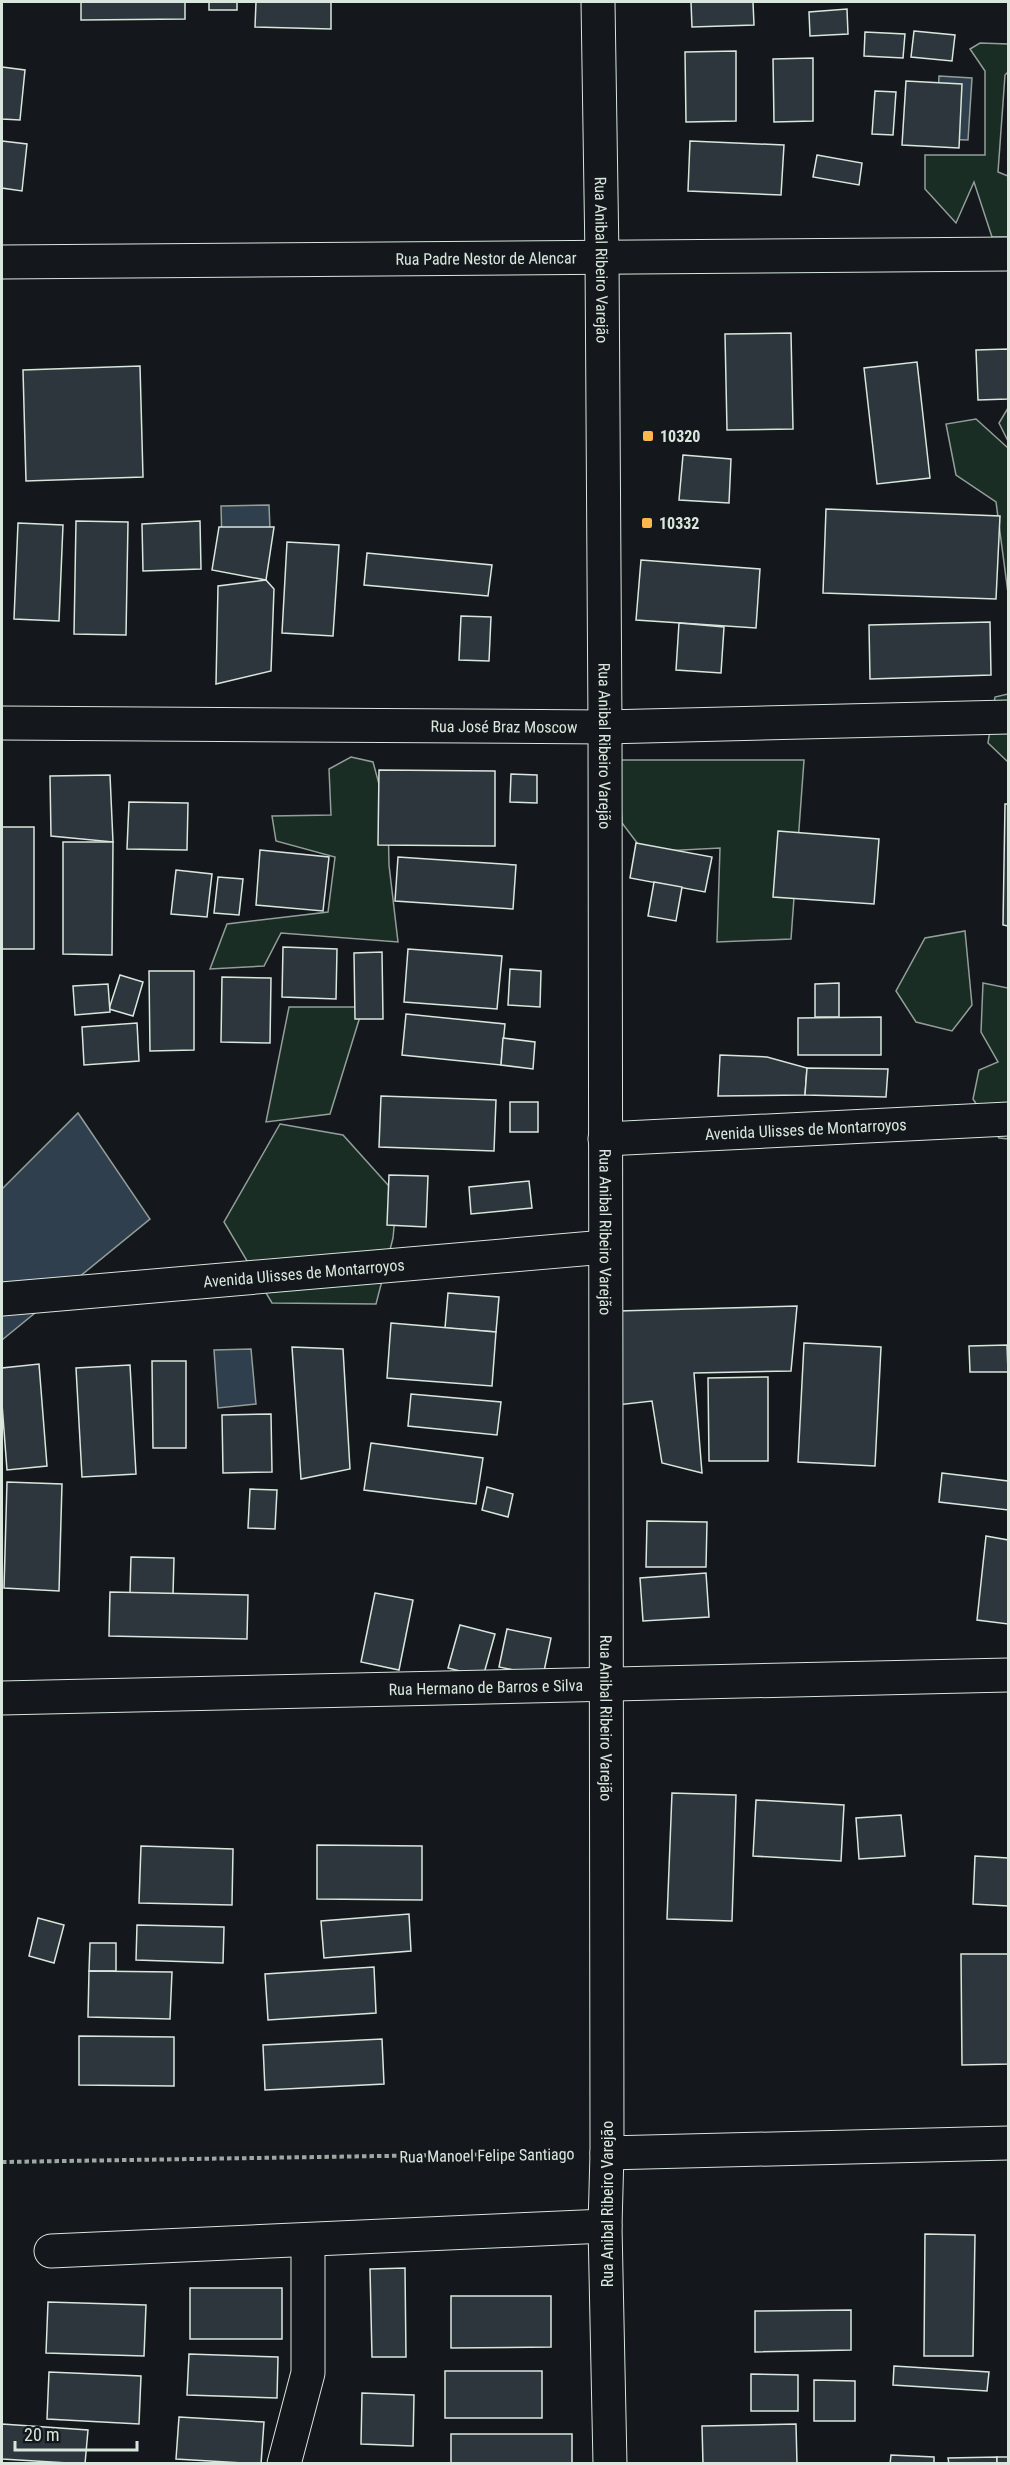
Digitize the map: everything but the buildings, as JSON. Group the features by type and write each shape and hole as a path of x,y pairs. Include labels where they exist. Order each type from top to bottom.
{"street":[{"name":"Rua Anibal Ribeiro Varejão","path":"598,2 605,727 607,2153 605,2226 610,2463"},
{"name":"Rua Padre Nestor de Alencar","path":"2,262 1008,254"},
{"name":"Rua José Braz Moscow","path":"2,723 605,727 1008,717"},
{"name":"Avenida Ulisses de Montarroyos","path":"604,1139 1008,1119"},
{"name":"Avenida Ulisses de Montarroyos","path":"2,1299 605,1247"},
{"name":"Rua Hermano de Barros e Silva","path":"2,1698 1008,1675"},
{"path":"607,2153 1008,2143"},
{"path":"51,2251 605,2226"},
{"path":"284,2463 308,2373 308,2240"}],"path":[{"name":"Rua Manoel Felipe Santiago","path":"2,2162 607,2153"}],"green space":[{"path":"980,43 1008,44 1008,72 1005,75 998,172 1008,176 1008,237 992,237 974,182 956,223 925,189 925,155 985,155 985,71 970,49"},
{"path":"1008,408 1008,441 999,423"},
{"path":"976,419 1008,448 1008,593 996,502 956,475 946,424"},
{"path":"1008,694 1008,762 988,743 995,697"},
{"path":"351,757 373,762 388,817 389,865 398,942 281,933 264,966 210,969 227,924 328,912 335,857 276,841 272,816 331,815 329,769"},
{"path":"618,760 804,760 791,939 717,942 720,848 644,852 622,823"},
{"path":"965,931 972,1005 952,1031 916,1022 896,991 925,938"},
{"path":"983,983 1008,988 1008,1139 999,1138 973,1099 979,1070 998,1062 981,1032"},
{"path":"289,1007 363,1007 330,1114 266,1122"},
{"path":"280,1124 343,1135 397,1195 393,1238 376,1304 272,1303 224,1222"}],"water":[{"path":"939,76 972,78 968,140 936,139"},
{"path":"269,505 270,529 222,543 221,506"},
{"path":"78,1113 150,1219 2,1340 2,1189"},
{"path":"251,1349 256,1404 218,1408 214,1350"}],"place":[{"name":"10320","path":"648,436"},
{"name":"10332","path":"647,523"}]}
